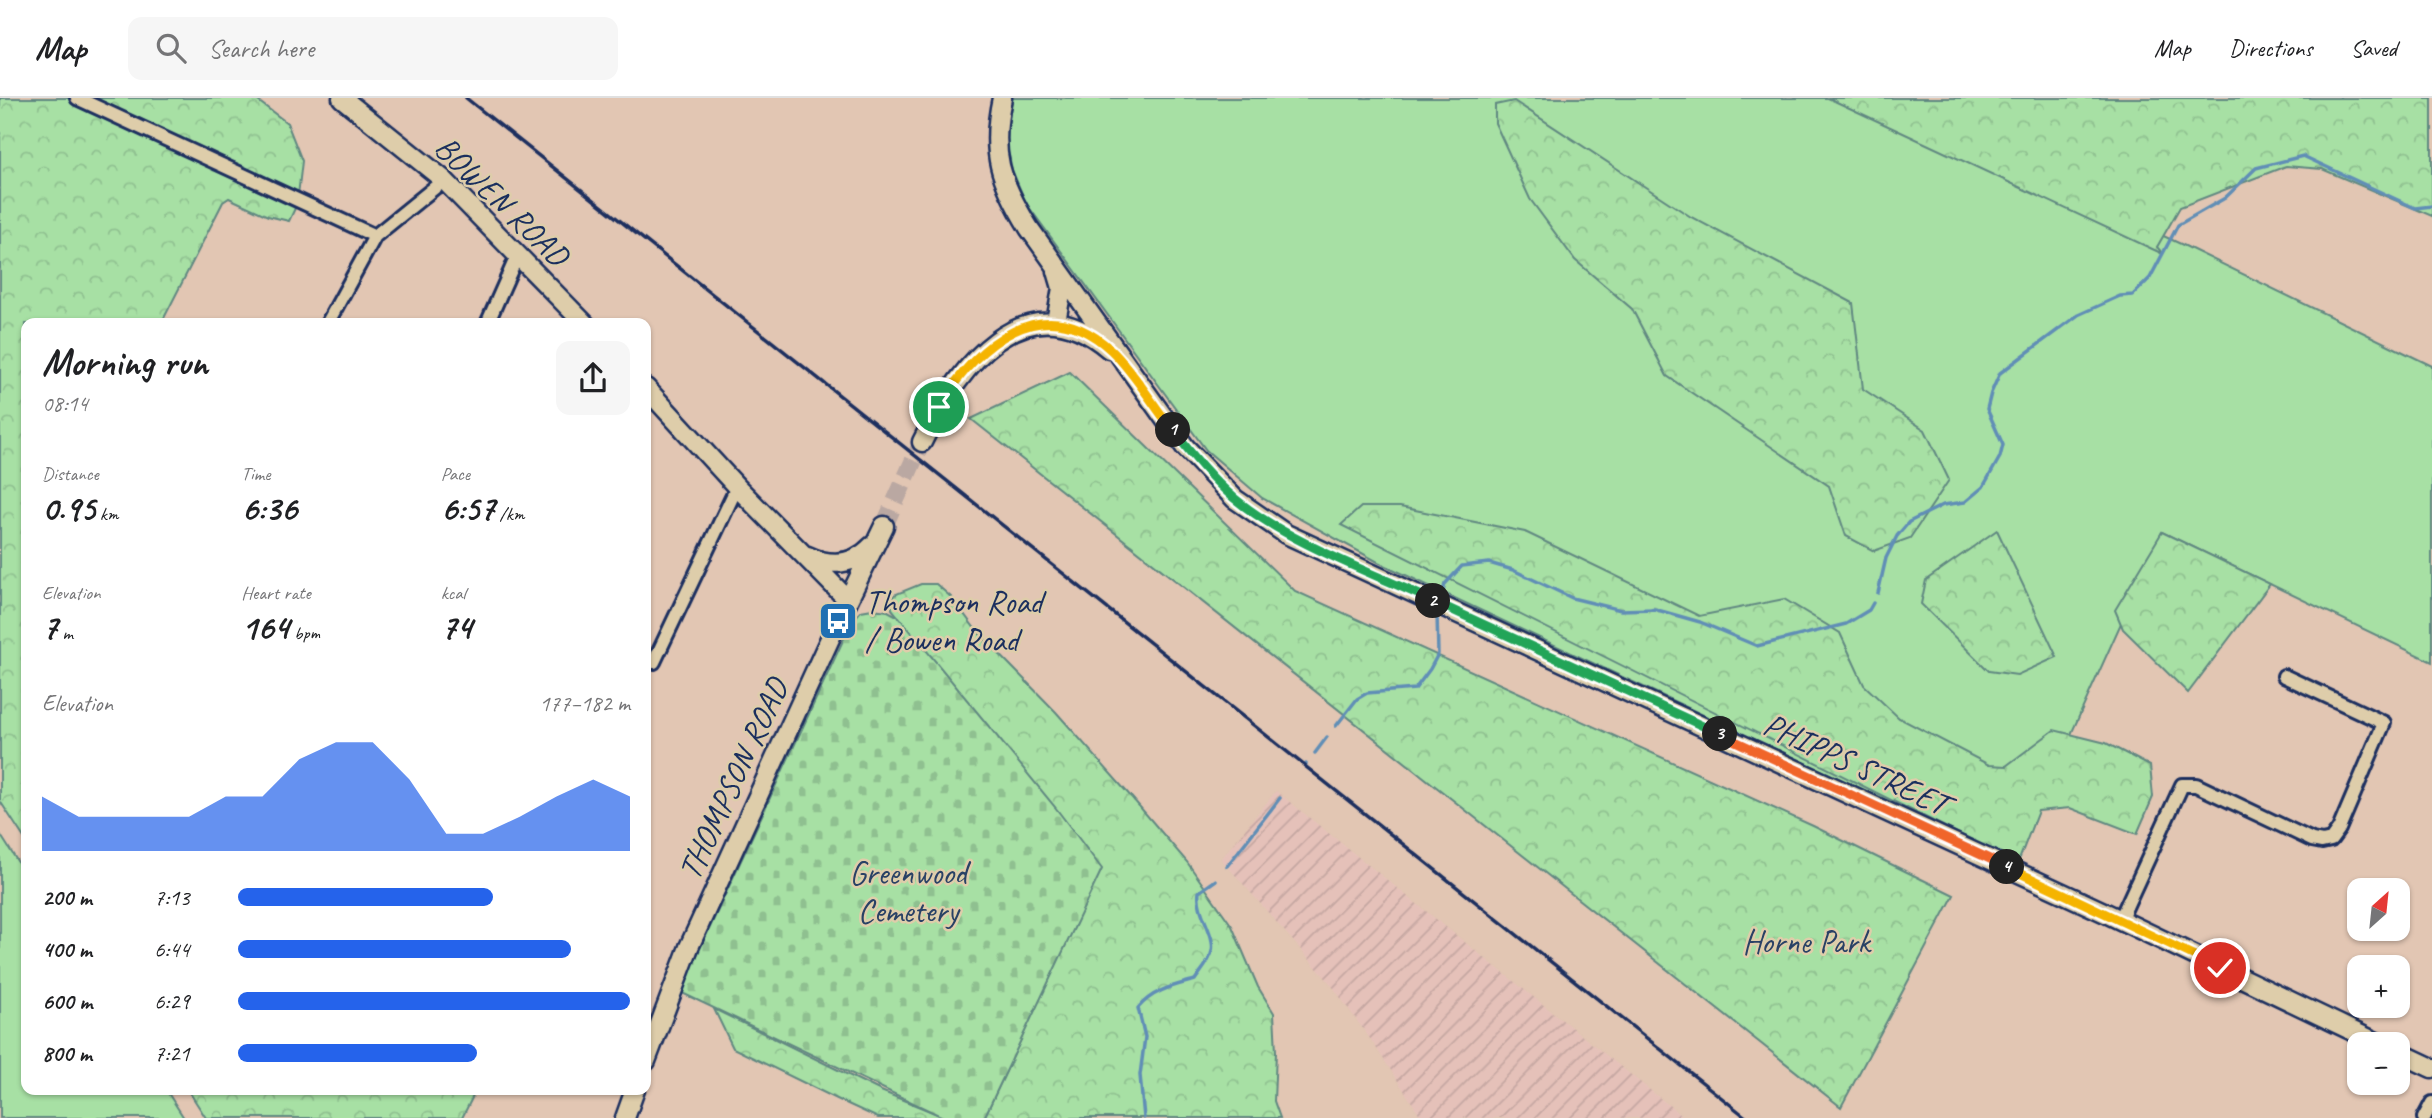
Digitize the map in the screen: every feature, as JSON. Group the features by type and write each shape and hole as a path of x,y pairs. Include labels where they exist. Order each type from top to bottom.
{"main road":[{"name":"BOWEN ROAD","path":"342,98 444,180 579,318"},
{"path":"1002,98 996,142 1000,171 1010,197 1126,366"},
{"path":"1056,267 1062,288 1056,322"},
{"path":"922,442 949,391 984,351 1020,328 1038,322 1056,322 1072,327 1099,341 1126,366"},
{"name":"PHIPPS STREET","path":"1126,366 1185,447 1214,479 1235,499 1286,534 2120,920 2355,1032"},
{"path":"651,393 737,487 848,600"},
{"name":"THOMPSON ROAD","path":"651,1048 689,947 883,529 867,551 841,563 820,561 789,541"},
{"path":"2410,1058 2432,1068"},
{"path":"625,1118 633,1095"}],"street":[{"path":"77,98 375,236"},
{"path":"330,318 375,236 444,180"},
{"path":"490,318 518,254"},
{"path":"654,662 737,487"},
{"path":"2120,920 2182,785 2196,785 2312,840 2331,840 2344,818 2384,723 2284,676"},
{"path":"2424,1118 2432,1103"}],"shaded area":[{"path":"1276,791 1685,1118 1422,1118 1330,983 1221,859"}],"green space":[{"path":"0,98 254,98 287,123 302,161 297,204 289,221 268,216 229,198 223,202 164,318 21,318 21,833 0,801"},
{"path":"1012,98 1864,98 2183,245 2432,366 2432,662 2162,532 2014,861 1378,562 1262,498 1206,450 1026,203 1012,170 1006,140"},
{"path":"1828,98 2432,98 2432,216 2322,169 2286,166 2180,207 2157,247 2163,254"},
{"path":"1514,101 1691,217 1853,303 1863,389 1925,430 1949,480 1910,538 1874,551 1846,536 1829,486 1667,376 1632,309 1575,260 1530,199 1495,123 1495,105"},
{"name":"Horne Park","path":"1070,372 1295,591 1813,826 1954,895 1841,1107 971,419"},
{"path":"1361,507 1400,507 1525,532 1699,616 1784,599 1840,633 1864,685 1899,718 1989,765 2006,766 2054,730 2106,743 2150,766 2153,797 2137,834 2070,808 2038,811 2019,860 2005,857 1341,525"},
{"path":"1997,530 2057,657 2017,675 1989,671 1921,604 1926,580"},
{"path":"2162,532 2270,584 2188,693 2123,629 2115,610"},
{"path":"921,584 936,584 952,598 976,630 1056,712 1187,862 1232,926 1258,987 1274,1013 1274,1101 1280,1118 984,1118 1101,869 892,609 891,601 894,595"},
{"name":"Greenwood Cemetery","path":"861,611 888,611 899,617 1055,807 1102,869 984,1118 945,1118 680,992 852,621"},
{"path":"0,834 21,867 21,1095 169,1095 184,1118 0,1118"},
{"path":"714,1009 881,1091 947,1118 878,1118 837,1099 733,1048"},
{"path":"191,1095 474,1095 462,1118 206,1118"}],"waterway":[{"path":"1878,593 1886,558 1897,536 1909,522 1943,505 1965,502 1983,487 2000,457 2003,445 1987,409 2000,373 2078,315 2120,296 2133,295 2150,278 2178,225 2225,198 2256,168 2303,156 2415,208 2432,206"},
{"path":"1442,595 1445,584 1462,566 1489,563 1513,570 1572,598 1621,610 1654,609 1700,622 1757,646 1846,624 1869,610 1873,603"},
{"path":"1336,726 1357,699 1367,693 1415,689 1438,654 1437,613"},
{"path":"1315,753 1327,737"},
{"path":"1227,866 1280,798"},
{"path":"1144,1118 1140,1075 1145,1037 1138,1008 1157,993 1195,980 1207,963 1212,944 1200,908 1199,892 1216,880"}],"tunnel":[{"path":"884,526 922,442"}],"railway":[{"path":"466,98 1747,1118"}],"place":[{"name":"Thompson Road / Bowen Road","path":"838,621"}],"route":[{"path":"939,407 955,383 984,351 1008,334 1038,322 1056,322 1086,333 1111,350 1126,366 1185,447 1214,479 1235,499 1286,534 2220,968"}]}
